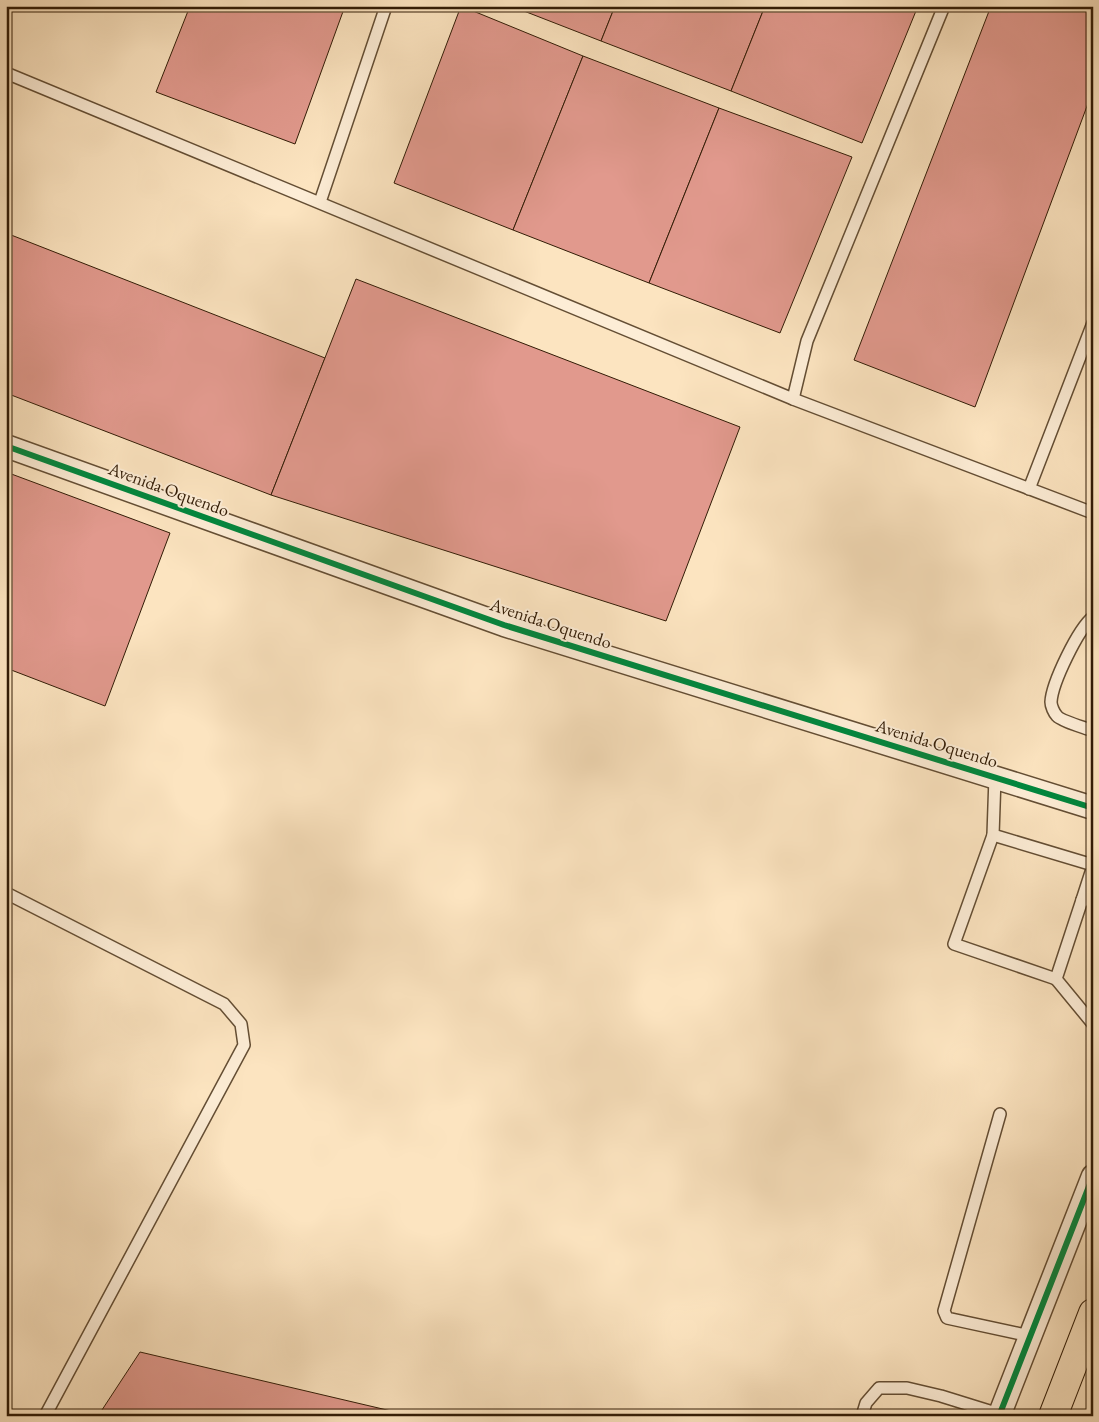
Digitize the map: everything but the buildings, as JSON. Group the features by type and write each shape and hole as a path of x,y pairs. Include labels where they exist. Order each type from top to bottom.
{"highway":[{"path":"1052,1416 1093,1313"}],"street":[{"name":"Avenida Oquendo","path":"6,446 504,625 1093,808"},
{"path":"999,1415 1093,1176"}],"lane":[{"path":"320,202 386,6"},
{"path":"793,398 807,341 944,6"},
{"path":"6,73 793,398 1093,513"},
{"path":"1029,489 1093,323"},
{"path":"1093,617 1086,622 1072,645 1053,690 1051,705 1058,717 1093,731"},
{"path":"996,777 993,835 954,944 1056,980 1093,1024"},
{"path":"993,835 1093,866 1088,900 1056,980"},
{"path":"6,893 224,1004 241,1024 244,1045 45,1416"},
{"path":"1000,1114 944,1311 947,1318 1030,1336"},
{"path":"862,1416 866,1403 879,1388 907,1388 941,1396 999,1415"}],"cycle path":[{"path":"6,446 504,625 1093,808"},
{"path":"999,1416 1093,1176"}]}
